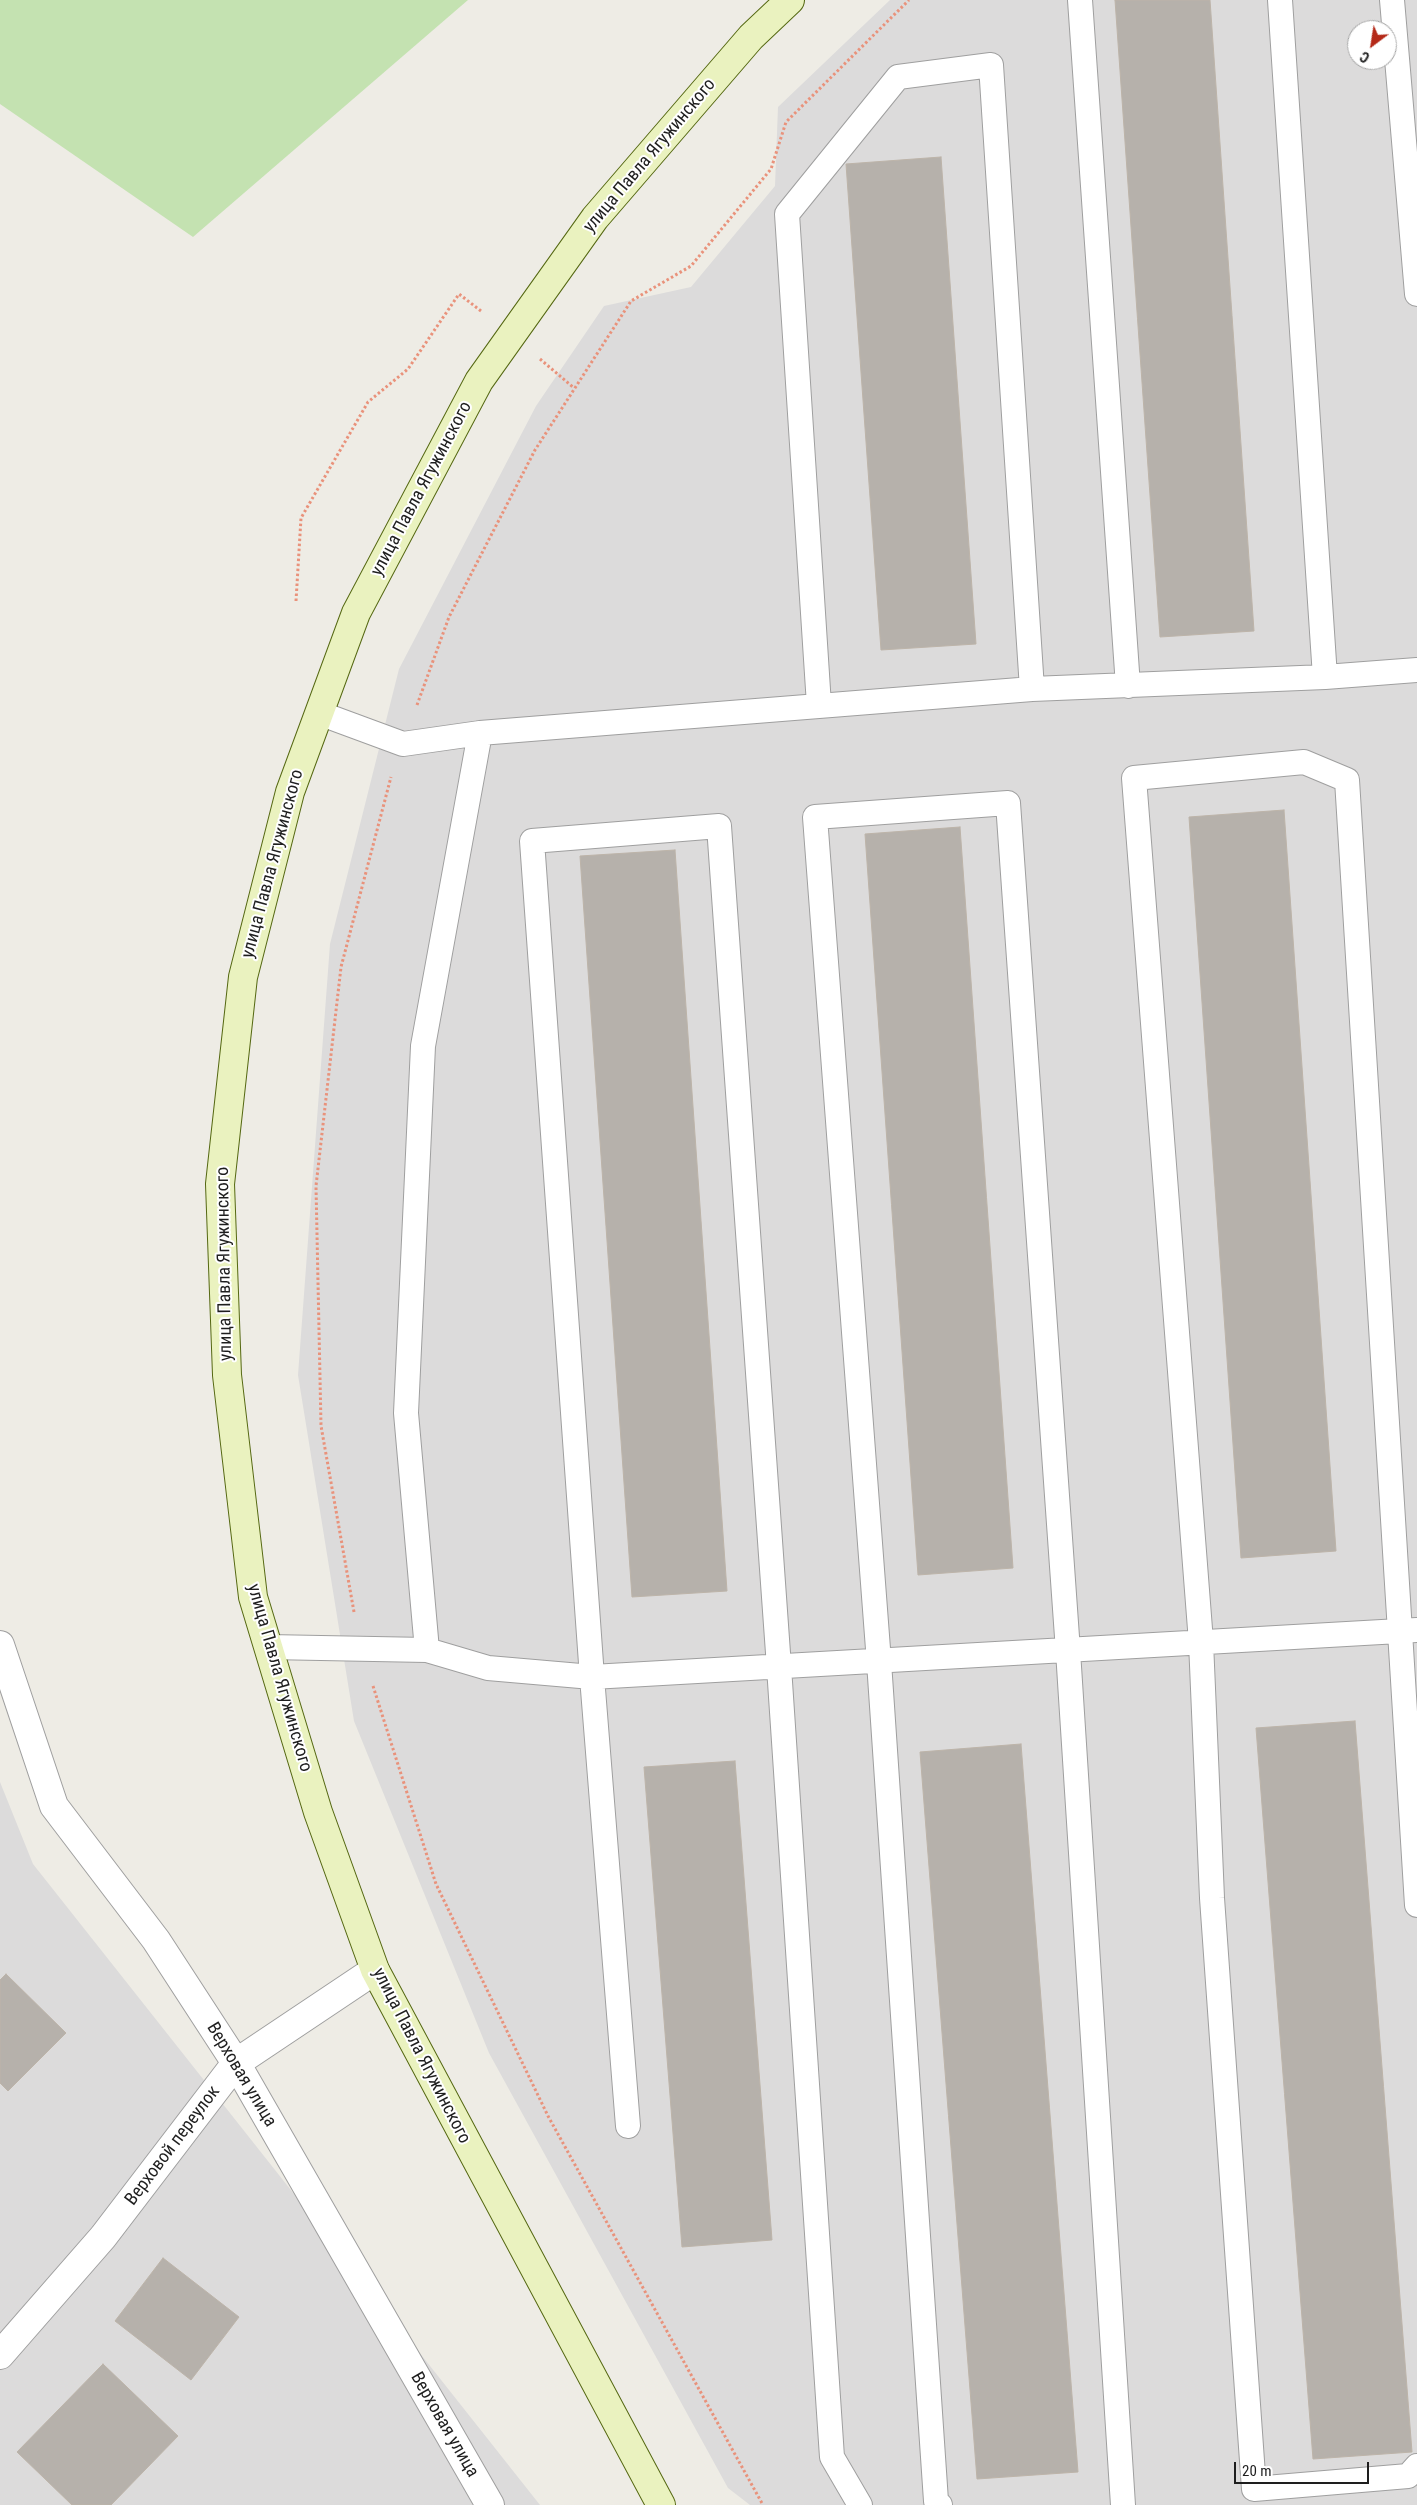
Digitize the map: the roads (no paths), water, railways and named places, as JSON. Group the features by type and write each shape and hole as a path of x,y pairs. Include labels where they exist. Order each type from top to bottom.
{"street":[{"name":"улица Павла Ягужинского","path":"661,2505 375,1970 318,1812 253,1597 228,1375 220,1184 243,977 290,792 356,613 479,381 595,218 750,37 790,0"},
{"name":"Верховая улица","path":"0,1645 54,1806 156,1940 236,2063 490,2505"},
{"name":"Верховой переулок","path":"0,2355 103,2237 236,2063 375,1970"}],"lane":[{"path":"1080,0 1128,686"},
{"path":"1280,0 1325,678"},
{"path":"1392,0 1417,294"},
{"path":"819,706 787,214 898,77 991,65 1032,689"},
{"path":"319,713 403,744 480,733 1032,689 1325,678 1417,670"},
{"path":"427,1650 406,1413 423,1046 480,733"},
{"path":"1417,1905 1408,1630 1347,780 1304,762 1134,778 1201,1642 1212,1898 1254,2489 1408,2476 1417,2466"},
{"path":"940,2505 936,2501 879,1662 815,817 1008,803 1068,1651 1122,2505"},
{"path":"628,2126 592,1677 532,841 720,826 780,1667 832,2456 860,2505"},
{"path":"268,1647 427,1650 488,1668 592,1677 879,1662 1408,1630"}]}
